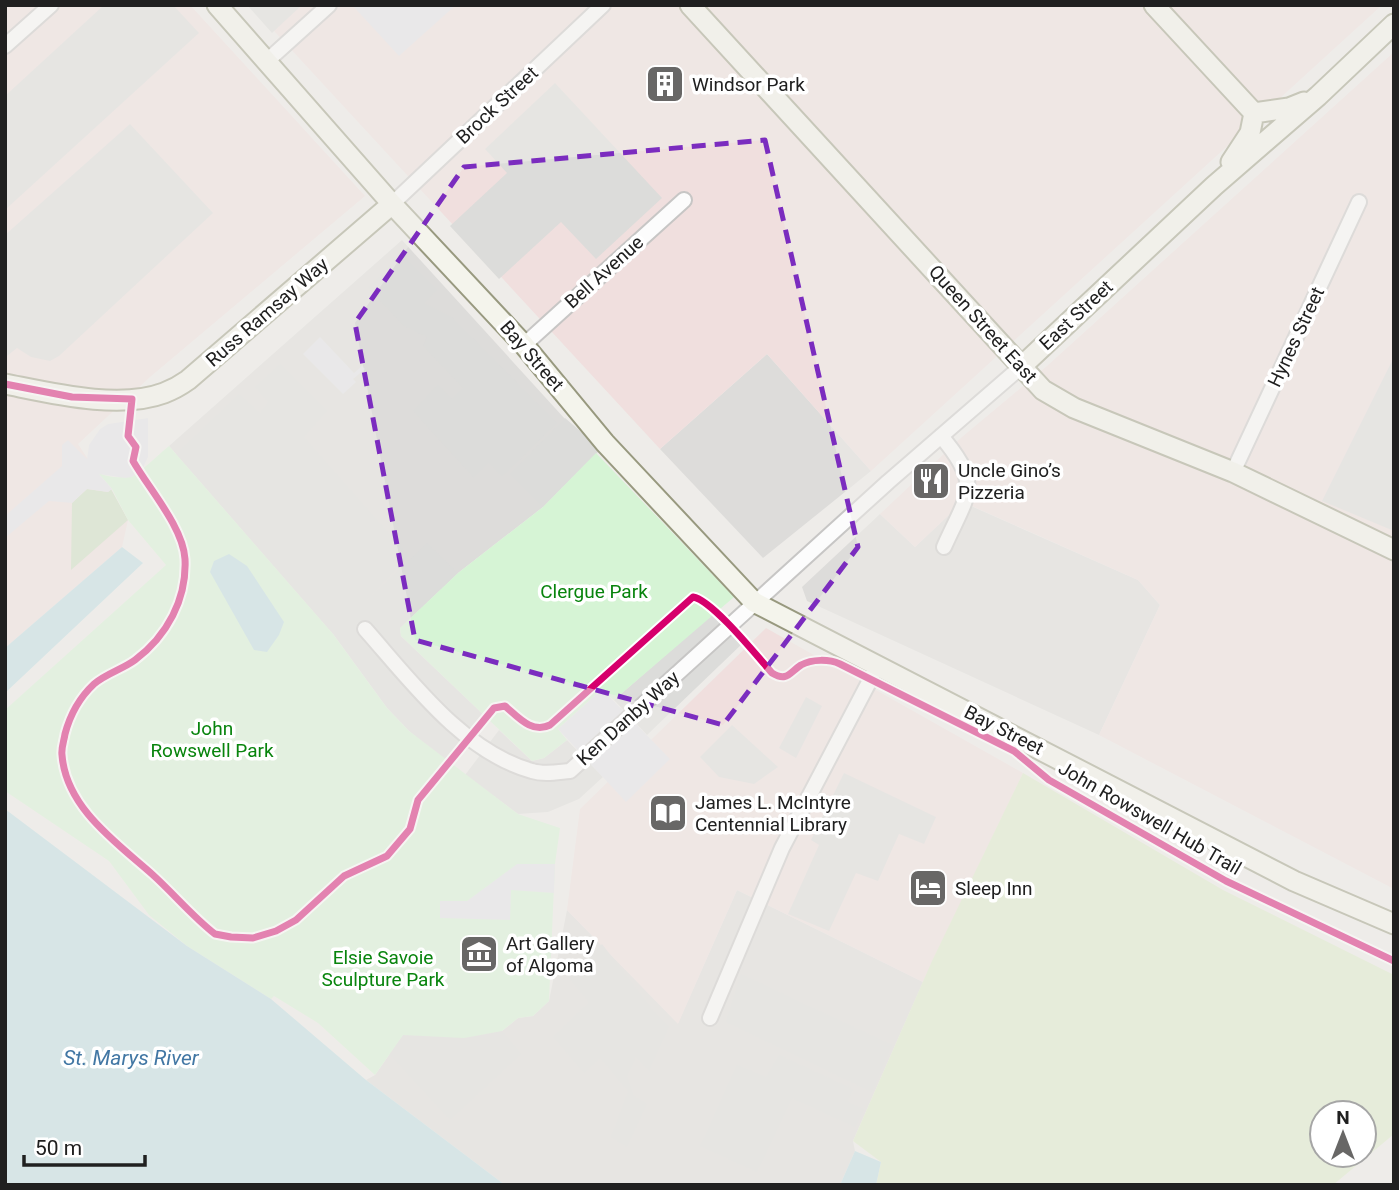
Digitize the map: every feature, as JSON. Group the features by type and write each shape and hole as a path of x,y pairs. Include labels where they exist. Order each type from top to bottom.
{"main road":[{"name":"Bay Street","path":"217,5 392,205 524,345 606,443 754,602 1294,881 1394,924"},
{"name":"Queen Street East","path":"690,5 1043,390 1074,408 1233,472 1394,551"},
{"path":"1154,5 1254,113"},
{"name":"East Street","path":"1023,366 1214,186 1318,96 1394,24"},
{"path":"1254,113 1289,108 1318,96"},
{"path":"1214,186 1250,133 1254,113"},
{"name":"Russ Ramsay Way","path":"5,384 72,397 132,399 163,394 188,380 392,205"}],"street":[{"path":"5,46 51,5"},
{"path":"267,61 328,5"},
{"name":"Brock Street","path":"392,205 603,5"},
{"name":"Bell Avenue","path":"524,345 684,200"},
{"name":"Hynes Street","path":"1233,472 1359,202"},
{"name":"East Street","path":"754,602 1023,366"},
{"path":"941,436 965,468 969,481 966,497 944,547"},
{"name":"Ken Danby Way","path":"365,629 434,708 470,737 513,764 534,772 551,773 570,771 754,602"},
{"path":"710,1018 782,848 878,665"}],"highlighted area":[{"path":"765,140 858,547 723,725 415,640 355,323 464,167"}],"shaded area":[{"path":"5,5 190,5 365,196 150,377 78,444 128,520 122,547 5,648"},
{"path":"104,5 173,5 199,33 5,210 5,96"},
{"path":"247,5 302,5 272,33"},
{"path":"250,5 1382,5 871,471 767,354 660,449"},
{"path":"352,5 456,5 399,56"},
{"path":"1394,52 1394,357 1390,366 1368,518 1394,531 1394,889 1099,735 1160,605 1138,580 963,502 915,547 880,514 962,437 1047,366"},
{"path":"555,83 662,198 596,259 561,222 499,279 450,226 507,173 485,149"},
{"path":"130,124 213,213 59,356 50,361 31,357 17,348 7,356 5,235"},
{"path":"402,240 596,453 543,507 458,573 400,628 333,634 169,446"},
{"path":"401,254 437,290 425,303 451,316 557,423 502,477 489,463 474,478 413,411 438,384 452,399 463,388 423,346 427,337 404,326 368,288"},
{"path":"320,337 354,373 362,366 365,369 353,379 356,382 343,394 303,354"},
{"path":"767,354 871,471 763,558 660,449"},
{"path":"1394,357 1394,531 1322,501"},
{"path":"280,364 327,411 304,437 409,556 362,605 427,543 458,573 400,628 401,636 486,717 445,761 409,731 387,708 333,634 176,454 239,394 260,413 268,402 255,387"},
{"path":"148,418 148,457 142,470 125,478 99,474 112,489 108,492 87,489 72,503 49,501 5,538 5,516 62,466 62,445 68,440 87,459 89,445 100,429 108,424"},
{"path":"565,418 601,449 543,507 510,474"},
{"path":"962,502 1138,580 1160,605 1099,735 807,601 802,587 880,514 915,547"},
{"path":"713,614 744,642 647,735 614,700"},
{"path":"766,628 1023,773 923,982 737,890 678,1024 567,910 580,809"},
{"path":"602,689 670,759 626,802 558,729"},
{"path":"806,697 822,706 796,758 779,748"},
{"path":"732,725 778,767 754,784 719,777 700,757"},
{"path":"499,730 532,761 544,758 567,740 603,777 579,799 548,812 518,814 465,775"},
{"path":"844,773 936,817 924,844 899,834 878,881 856,873 829,931 788,914 819,845 811,840"},
{"path":"517,864 555,864 554,893 511,890 510,920 440,918 440,901 467,901"},
{"path":"737,890 923,982 853,1141 855,1151 840,1185 505,1185 366,1080 375,1075 403,1035 502,1031 518,1018 533,1016 549,1001 567,910 678,1023"},
{"path":"602,944 669,1027 649,1071 636,1057 627,1075 634,1096 647,1104 627,1147 611,1137 628,1091 600,1058 584,1073 553,1037 589,1002 569,978"},
{"path":"741,974 892,1045 872,1092 726,1022"},
{"path":"502,1031 521,1054 450,1120 389,1054 403,1035 464,1038"},
{"path":"779,1055 853,1089 848,1102 864,1109 855,1127 792,1098 757,1172 700,1146 737,1065 766,1077"}],"green space":[{"name":"John Rowswell Park","path":"169,446 333,634 387,708 409,731 518,814 560,828 555,864 549,1001 533,1016 518,1018 502,1031 464,1038 403,1035 375,1075 318,1023 274,996 271,999 187,946 149,915 109,861 5,791 5,710 166,565 128,520 112,489 98,473 129,476 145,467"},
{"name":"Clergue Park","path":"596,453 734,597 614,700 601,690 558,729 567,740 544,758 532,761 401,636 400,628 458,573 543,507"},
{"path":"87,489 108,492 111,489 128,520 71,570 72,503"},
{"path":"1023,773 1223,890 1394,975 1394,1134 1378,1147 1378,1099 1308,1099 1308,1169 1352,1169 1333,1185 876,1185 881,1162 853,1141 932,961"}],"water":[{"path":"122,547 143,563 5,693 5,648"},
{"path":"229,554 247,566 284,622 267,652 254,650 210,572 214,561"},
{"name":"St. Marys River","path":"5,809 187,946 271,999 366,1080 505,1185 5,1185"},
{"path":"855,1151 881,1162 876,1185 840,1185"}],"cycle path":[{"name":"John Rowswell Hub Trail","path":"5,384 72,397 132,399 128,436 136,447 133,461 178,534 185,559 183,588 173,616 157,640 135,660 98,680 80,701 67,727 62,755 73,792 83,808 109,837 215,934 253,938 276,931 296,920 344,876 387,856 410,829 418,800 494,708 505,706 531,726 550,725 693,597 701,600 722,618 777,676 785,677 801,665 815,661 840,664 1014,751 1049,780 1226,881 1394,961"}],"place":[{"name":"Windsor Park","path":"665,84"},
{"name":"Uncle Gino’s Pizzeria","path":"931,481"},
{"name":"James L. McIntyre Centennial Library","path":"668,813"},
{"name":"Sleep Inn","path":"928,888"},
{"name":"Art Gallery of Algoma","path":"479,954"}],"park label":[{"name":"Elsie Savoie Sculpture Park","path":"383,968"}]}
